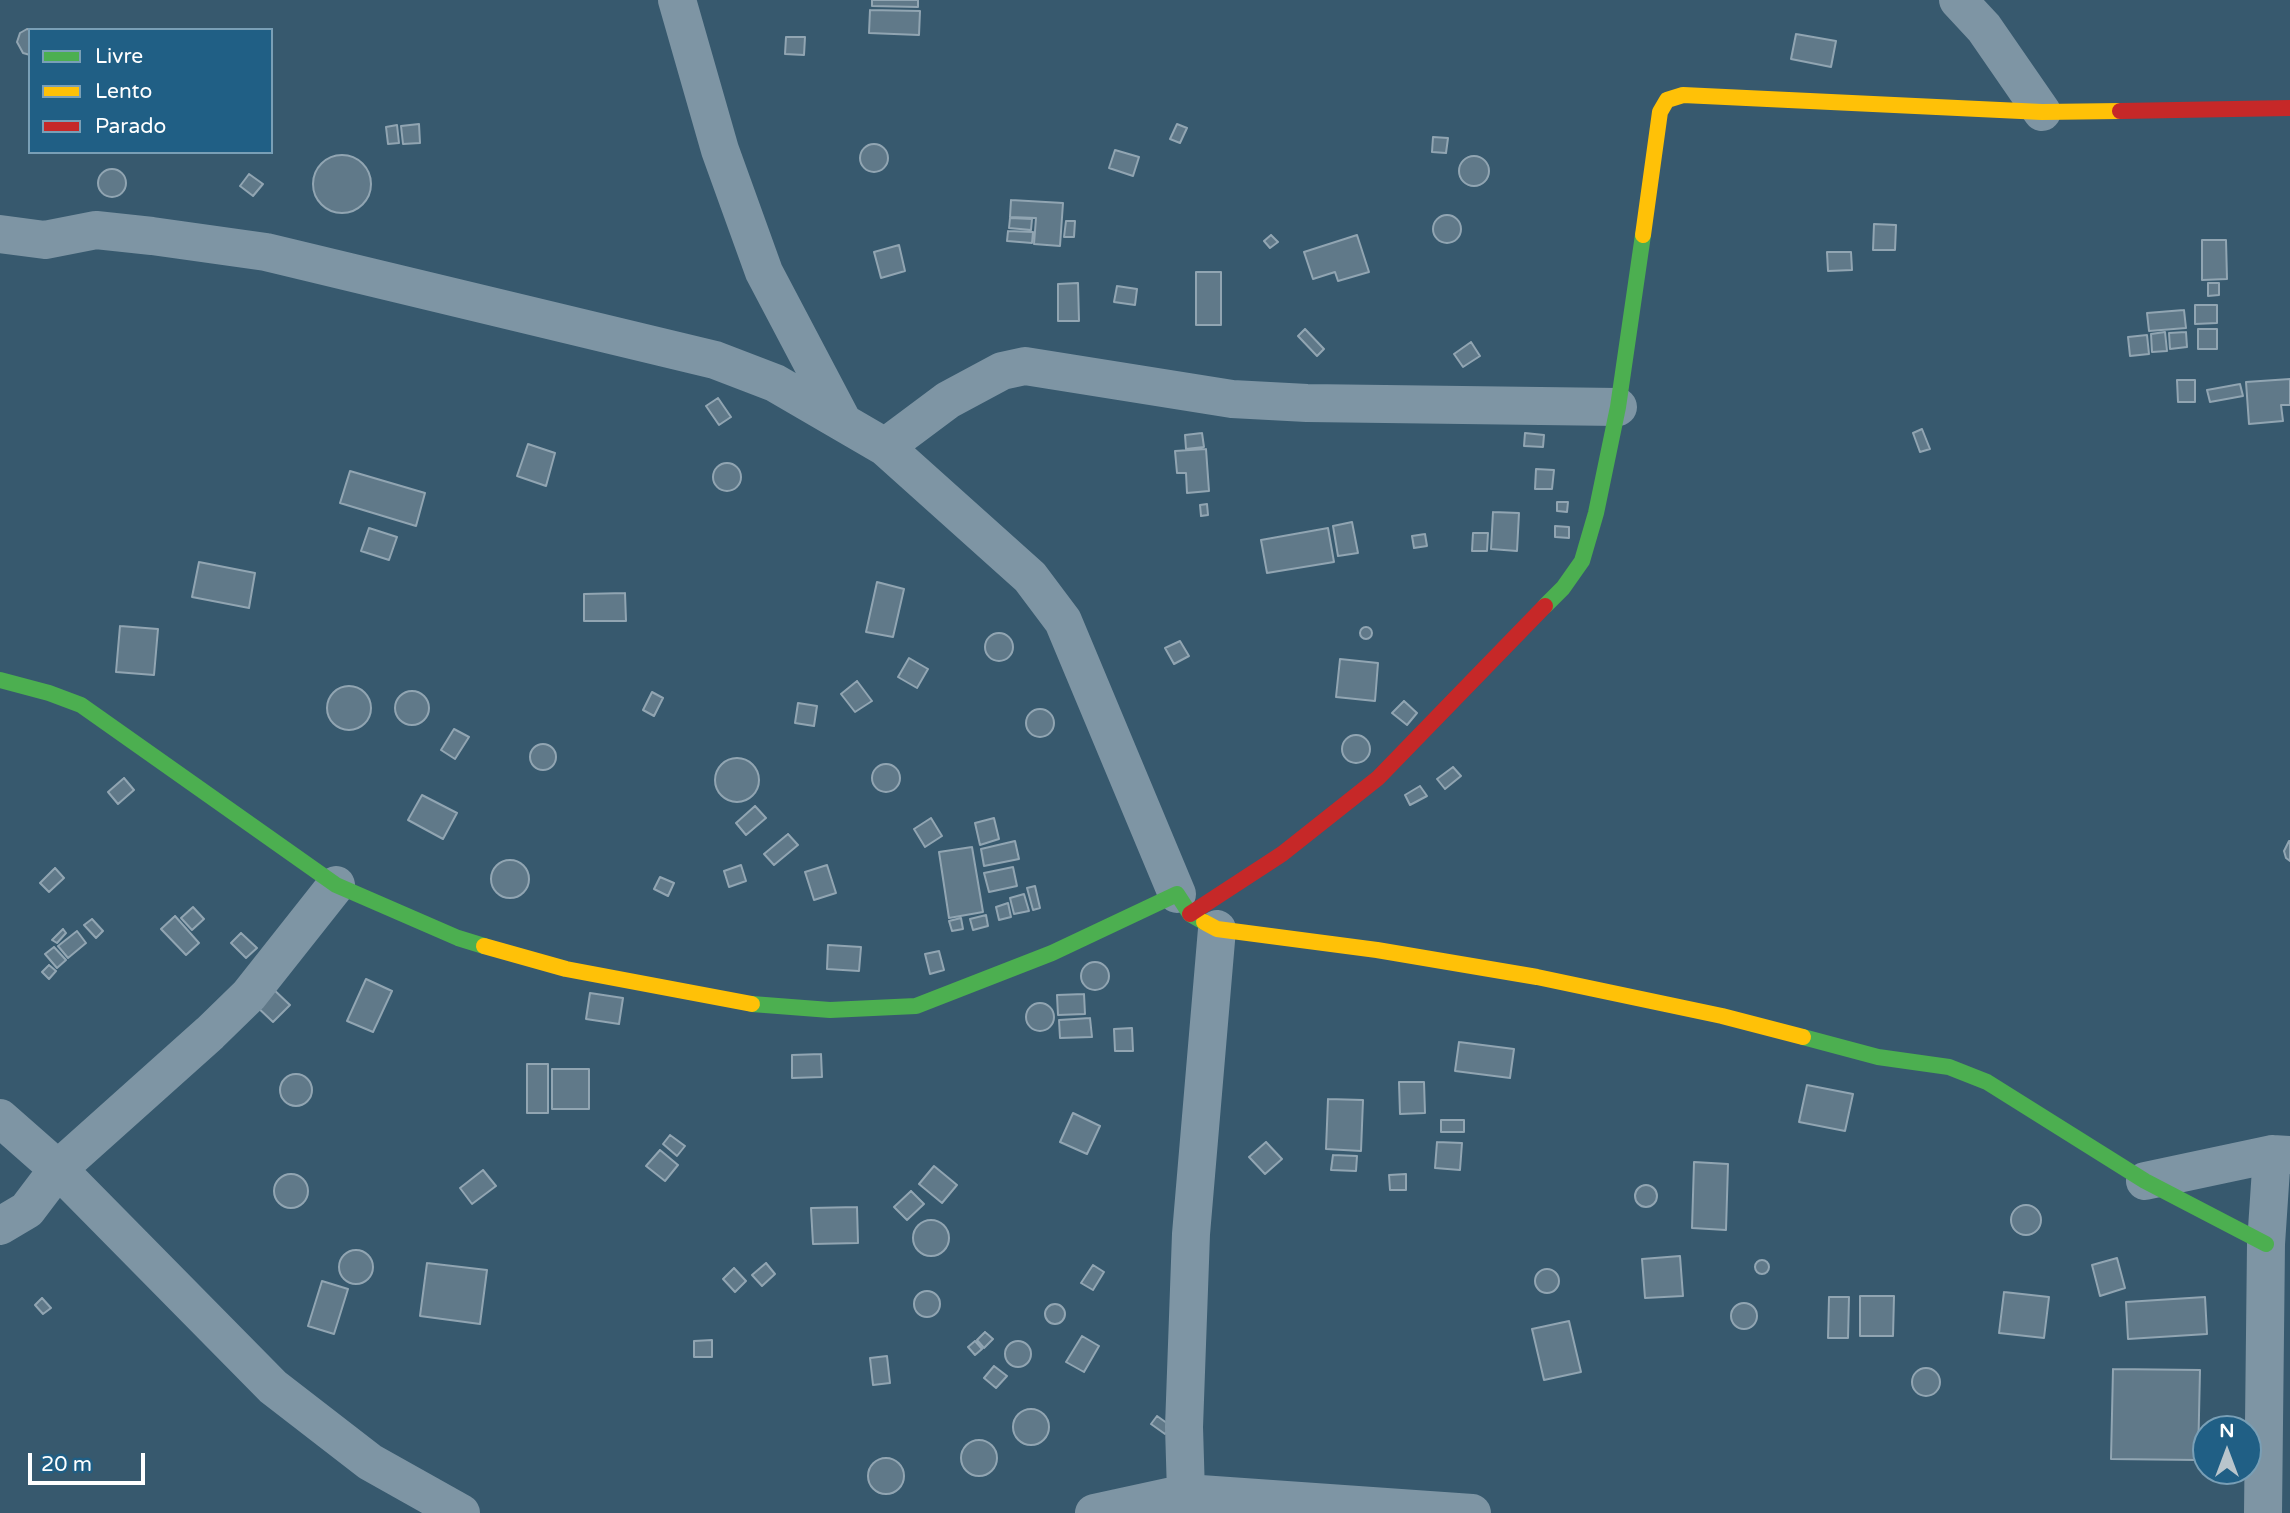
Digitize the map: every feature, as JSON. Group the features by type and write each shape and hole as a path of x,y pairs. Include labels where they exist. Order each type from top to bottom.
{"street":[{"path":"677,0 720,150 764,272 843,422"},
{"path":"1958,0 1984,28 2042,112"},
{"path":"0,680 81,705 336,885 458,938 566,969 748,1004 830,1010 916,1006 1052,953 1195,912 1282,854 1378,778 1563,588 1582,561 1596,513 1618,407 1660,112 1667,100 1683,95 2042,112 2290,108"},
{"path":"0,234 45,240 96,230 266,252 715,360 775,383 885,447 1030,577 1063,621 1195,912 1191,1234 1184,1427 1189,1503"},
{"path":"885,447 948,400 1002,370 1025,366 1232,399 1307,403 1618,407"},
{"path":"0,1226 27,1210 58,1169 249,995 336,885"},
{"path":"1195,912 1377,950 1537,977 1722,1016 1878,1057 1949,1067 1987,1082 2145,1181 2266,1244"},
{"path":"0,1118 58,1169 273,1387 370,1462 461,1513"},
{"path":"2145,1181 2281,1154 2266,1244 2263,1513"},
{"path":"1094,1513 1189,1503 1472,1513"}],"building":[{"path":"872,0 918,0 918,7 872,6"},
{"path":"870,10 920,11 919,35 869,33"},
{"path":"28,29 28,54 23,53 17,42 20,33"},
{"path":"1796,34 1836,41 1831,67 1791,59"},
{"path":"786,37 805,37 804,55 785,54"},
{"path":"419,124 420,143 403,144 401,126"},
{"path":"1177,124 1187,128 1180,143 1170,139"},
{"path":"397,125 399,143 388,144 386,127"},
{"path":"1433,137 1448,138 1446,153 1432,152"},
{"path":"874,144 884,148 888,158 884,168 874,172 864,168 860,158 864,148"},
{"path":"1115,150 1139,157 1133,176 1109,168"},
{"path":"336,155 348,155 363,163 371,178 371,190 363,205 348,213 336,213 321,205 313,190 313,178 321,163"},
{"path":"1474,156 1480,157 1488,165 1488,177 1480,185 1474,186 1468,185 1460,177 1459,171 1460,165 1468,157"},
{"path":"112,169 122,173 126,183 122,193 112,197 102,193 98,183 102,173"},
{"path":"249,174 263,184 253,196 240,186"},
{"path":"1011,200 1063,203 1060,246 1034,244 1036,218 1010,217"},
{"path":"1447,215 1457,219 1461,229 1457,239 1447,243 1437,239 1433,229 1437,219"},
{"path":"1010,218 1032,219 1031,230 1009,228"},
{"path":"1066,221 1075,221 1074,237 1064,237"},
{"path":"1874,224 1896,225 1895,250 1873,250"},
{"path":"1008,231 1033,232 1032,243 1007,241"},
{"path":"1271,235 1278,242 1270,248 1264,241"},
{"path":"1357,235 1369,272 1338,281 1335,272 1313,279 1304,252"},
{"path":"2202,240 2226,240 2227,279 2202,280"},
{"path":"899,245 905,271 881,278 874,252"},
{"path":"1827,252 1851,252 1852,270 1828,271"},
{"path":"1196,272 1221,272 1221,325 1196,325"},
{"path":"1078,283 1079,321 1058,321 1058,284"},
{"path":"2208,283 2219,283 2219,295 2208,296"},
{"path":"1117,286 1137,289 1135,305 1114,302"},
{"path":"2195,305 2217,305 2217,323 2195,324"},
{"path":"2184,310 2186,328 2149,331 2147,313"},
{"path":"1305,329 1324,349 1317,356 1298,336"},
{"path":"2198,329 2217,329 2217,349 2198,349"},
{"path":"2165,332 2167,351 2152,352 2151,334"},
{"path":"2186,332 2187,347 2170,349 2169,333"},
{"path":"2147,335 2149,354 2130,356 2128,337"},
{"path":"1471,342 1480,356 1463,367 1454,354"},
{"path":"2290,379 2290,405 2281,405 2283,421 2249,424 2246,382"},
{"path":"2177,380 2195,380 2195,402 2178,402"},
{"path":"2240,384 2243,396 2210,402 2207,390"},
{"path":"718,398 731,417 719,425 706,406"},
{"path":"1922,429 1930,449 1920,452 1913,433"},
{"path":"1202,433 1204,447 1186,449 1185,435"},
{"path":"1525,433 1544,435 1543,447 1524,446"},
{"path":"528,444 555,453 546,486 517,476"},
{"path":"1206,449 1209,491 1187,493 1186,473 1177,473 1175,451"},
{"path":"727,463 737,467 741,477 737,487 727,491 717,487 713,477 717,467"},
{"path":"1536,469 1554,470 1552,489 1535,489"},
{"path":"350,471 425,493 416,526 340,503"},
{"path":"1557,502 1568,502 1567,512 1557,511"},
{"path":"1207,504 1208,515 1201,516 1200,505"},
{"path":"1493,512 1519,513 1517,551 1491,549"},
{"path":"1352,522 1358,553 1338,556 1333,526"},
{"path":"1555,526 1569,527 1569,538 1555,537"},
{"path":"369,528 397,537 389,560 361,551"},
{"path":"1328,528 1334,562 1267,573 1261,540"},
{"path":"1473,533 1488,533 1487,551 1472,551"},
{"path":"1425,534 1427,546 1414,548 1412,536"},
{"path":"199,562 255,573 249,608 192,597"},
{"path":"877,582 904,589 893,637 866,632"},
{"path":"625,593 626,621 584,621 584,594"},
{"path":"120,626 158,629 154,675 116,672"},
{"path":"1361,628 1371,628 1371,638 1361,638"},
{"path":"999,633 1009,637 1013,647 1009,657 999,661 989,657 985,647 989,637"},
{"path":"1180,641 1189,656 1174,664 1165,648"},
{"path":"909,658 928,669 917,688 898,677"},
{"path":"1340,659 1378,663 1375,701 1336,697"},
{"path":"857,681 872,701 855,712 841,694"},
{"path":"349,686 364,693 371,708 364,723 349,730 334,723 327,708 334,693"},
{"path":"412,691 424,696 429,708 424,720 412,725 400,720 395,708 400,696"},
{"path":"652,692 663,698 654,716 643,710"},
{"path":"1404,701 1417,713 1407,725 1392,713"},
{"path":"798,703 817,706 814,726 795,723"},
{"path":"1040,709 1050,713 1054,723 1050,733 1040,737 1030,733 1026,723 1030,713"},
{"path":"454,729 469,737 455,759 441,750"},
{"path":"1356,735 1366,739 1370,749 1366,759 1356,763 1346,759 1342,749 1346,739"},
{"path":"543,744 553,747 556,757 553,767 543,770 533,767 530,757 533,747"},
{"path":"737,758 746,759 753,764 758,771 758,789 753,796 746,801 737,802 728,801 721,796 716,789 715,780 716,771 721,764 728,759"},
{"path":"886,764 896,768 900,778 896,788 886,792 876,788 872,778 876,768"},
{"path":"1453,767 1461,776 1445,789 1437,779"},
{"path":"124,778 134,790 118,804 108,792"},
{"path":"1420,786 1427,796 1410,805 1405,795"},
{"path":"422,795 457,813 443,839 408,820"},
{"path":"755,806 766,818 746,835 736,823"},
{"path":"931,818 942,836 925,847 914,829"},
{"path":"994,818 999,839 980,845 975,823"},
{"path":"788,834 798,845 774,865 764,854"},
{"path":"1015,841 1019,859 984,866 981,849"},
{"path":"2290,841 2290,861 2284,851"},
{"path":"972,847 983,912 949,918 939,852"},
{"path":"510,860 524,865 529,879 524,893 510,898 496,893 491,879 496,865"},
{"path":"741,865 746,881 729,887 724,871"},
{"path":"827,865 836,893 814,900 805,872"},
{"path":"1013,867 1017,886 989,892 984,873"},
{"path":"55,868 64,878 49,892 40,883"},
{"path":"660,877 674,883 668,896 654,889"},
{"path":"1035,886 1040,908 1033,910 1027,888"},
{"path":"1024,894 1029,911 1014,914 1010,898"},
{"path":"1008,903 1011,917 999,920 996,907"},
{"path":"193,907 204,919 192,930 181,918"},
{"path":"986,915 988,926 973,930 970,919"},
{"path":"175,916 199,943 186,955 161,929"},
{"path":"961,918 963,929 952,931 949,921"},
{"path":"92,919 103,931 96,938 84,925"},
{"path":"63,929 66,933 57,943 52,940"},
{"path":"77,931 86,943 68,958 58,946"},
{"path":"241,933 257,948 246,958 231,943"},
{"path":"828,945 861,947 859,971 827,969"},
{"path":"54,947 66,960 57,968 45,954"},
{"path":"939,951 944,970 930,974 925,954"},
{"path":"1095,962 1105,966 1109,976 1105,986 1095,990 1085,986 1081,976 1085,966"},
{"path":"49,965 56,971 49,979 42,972"},
{"path":"366,979 392,991 373,1032 347,1021"},
{"path":"271,987 290,1005 273,1022 254,1004"},
{"path":"590,993 623,998 619,1024 586,1019"},
{"path":"1084,994 1085,1014 1058,1015 1057,995"},
{"path":"1040,1003 1050,1007 1054,1017 1050,1027 1040,1031 1030,1027 1026,1017 1030,1007"},
{"path":"1090,1018 1092,1037 1060,1038 1059,1020"},
{"path":"1132,1028 1133,1051 1115,1051 1114,1029"},
{"path":"1459,1042 1514,1049 1510,1078 1455,1071"},
{"path":"821,1054 822,1077 792,1078 792,1055"},
{"path":"527,1064 548,1064 548,1113 527,1113"},
{"path":"552,1069 589,1069 589,1109 552,1109"},
{"path":"296,1074 307,1079 312,1090 307,1101 296,1106 285,1101 280,1090 285,1079"},
{"path":"1399,1082 1424,1082 1425,1113 1400,1114"},
{"path":"1807,1085 1853,1094 1845,1131 1799,1122"},
{"path":"1328,1099 1363,1100 1361,1151 1326,1149"},
{"path":"1073,1113 1100,1126 1087,1154 1060,1142"},
{"path":"1441,1120 1464,1120 1464,1132 1441,1132"},
{"path":"670,1135 685,1146 677,1156 663,1144"},
{"path":"1266,1142 1282,1159 1265,1174 1249,1157"},
{"path":"1437,1142 1462,1143 1460,1170 1435,1168"},
{"path":"660,1150 678,1165 665,1181 646,1166"},
{"path":"1333,1155 1357,1156 1356,1171 1331,1170"},
{"path":"1694,1162 1728,1164 1726,1230 1692,1228"},
{"path":"934,1166 957,1185 942,1203 919,1184"},
{"path":"483,1170 496,1186 472,1204 460,1188"},
{"path":"291,1174 303,1179 308,1191 303,1203 291,1208 279,1203 274,1191 279,1179"},
{"path":"1406,1174 1406,1190 1390,1190 1389,1175"},
{"path":"1646,1185 1654,1188 1657,1196 1654,1204 1646,1207 1638,1204 1635,1196 1638,1188"},
{"path":"911,1191 924,1204 907,1220 894,1207"},
{"path":"2026,1205 2037,1209 2041,1220 2037,1231 2026,1235 2015,1231 2011,1220 2015,1209"},
{"path":"857,1207 858,1243 813,1244 811,1208"},
{"path":"931,1220 944,1225 949,1238 944,1251 931,1256 918,1251 913,1238 918,1225"},
{"path":"356,1250 368,1255 373,1267 368,1279 356,1284 344,1279 339,1267 344,1255"},
{"path":"1680,1256 1683,1296 1645,1298 1642,1259"},
{"path":"2117,1258 2125,1288 2100,1296 2092,1265"},
{"path":"1759,1260 1765,1260 1769,1267 1765,1274 1759,1274 1755,1270 1755,1264"},
{"path":"427,1263 487,1270 480,1324 420,1316"},
{"path":"766,1263 775,1274 762,1286 752,1275"},
{"path":"1093,1265 1104,1272 1093,1290 1081,1283"},
{"path":"734,1268 746,1281 735,1292 723,1279"},
{"path":"1547,1269 1555,1273 1559,1281 1555,1289 1547,1293 1539,1289 1535,1281 1539,1273"},
{"path":"322,1281 348,1289 334,1334 308,1326"},
{"path":"927,1291 936,1295 940,1304 936,1313 927,1317 918,1313 914,1304 918,1295"},
{"path":"2004,1292 2049,1297 2044,1338 1999,1333"},
{"path":"1860,1296 1894,1296 1893,1336 1860,1336"},
{"path":"1829,1297 1849,1297 1848,1338 1828,1338"},
{"path":"2205,1297 2207,1334 2128,1339 2126,1302"},
{"path":"42,1298 51,1308 43,1314 35,1305"},
{"path":"1744,1303 1753,1307 1757,1316 1753,1325 1744,1329 1735,1325 1731,1316 1735,1307"},
{"path":"1055,1304 1062,1307 1065,1314 1062,1321 1055,1324 1048,1321 1045,1314 1048,1307"},
{"path":"1569,1321 1581,1372 1544,1380 1532,1329"},
{"path":"985,1332 993,1339 984,1348 977,1340"},
{"path":"1082,1336 1099,1346 1084,1372 1066,1362"},
{"path":"712,1340 712,1357 694,1357 694,1341"},
{"path":"975,1341 982,1349 975,1355 968,1347"},
{"path":"1018,1341 1027,1345 1031,1354 1027,1363 1018,1367 1009,1363 1005,1354 1009,1345"},
{"path":"887,1356 890,1383 873,1385 870,1358"},
{"path":"994,1366 1007,1376 996,1388 984,1378"},
{"path":"1926,1368 1936,1372 1940,1382 1936,1392 1926,1396 1916,1392 1912,1382 1916,1372"},
{"path":"2113,1369 2200,1370 2199,1415 2192,1415 2192,1460 2111,1459"},
{"path":"1031,1409 1044,1414 1049,1427 1044,1440 1031,1445 1018,1440 1013,1427 1018,1414"},
{"path":"1157,1416 1171,1426 1165,1434 1151,1424"},
{"path":"979,1440 992,1445 997,1458 992,1471 979,1476 966,1471 961,1458 966,1445"},
{"path":"886,1458 899,1463 904,1476 899,1489 886,1494 873,1489 868,1476 873,1463"}],"traffic: fast":[{"path":"1545,606 1563,588 1582,561 1596,513 1618,407 1643,235"},
{"path":"0,680 81,705 336,885 458,938 484,946"},
{"path":"752,1004 830,1010 916,1006 1052,953 1177,894 1190,914 1204,922"},
{"path":"1803,1037 1878,1057 1949,1067 1987,1082 2145,1181 2266,1244"}],"traffic: slow":[{"path":"1643,235 1660,112 1667,100 1683,95 2042,112 2120,111"},
{"path":"1204,922 1217,929 1377,950 1537,977 1722,1016 1803,1037"},
{"path":"484,946 566,969 752,1004"}],"traffic: jam":[{"path":"2120,111 2290,108"},
{"path":"1190,914 1282,854 1378,778 1545,606"}]}
